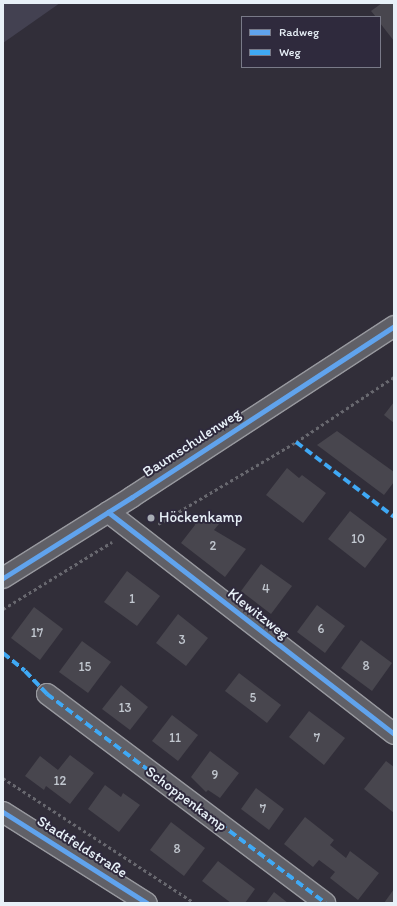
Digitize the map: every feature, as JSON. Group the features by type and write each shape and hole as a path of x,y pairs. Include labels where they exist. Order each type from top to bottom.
{"street":[{"name":"Baumschulenweg","path":"3,578 108,512 394,326"},
{"name":"Klewitzweg","path":"108,512 394,734"},
{"name":"Schoppenkamp","path":"47,694 325,903"},
{"name":"Stadtfeldstraße","path":"3,812 147,903"}],"path":[{"path":"3,609 112,542 138,536 296,442 394,377"},
{"path":"3,778 195,903"}],"shaded area":[{"path":"3,3 60,3 3,43"}],"building":[{"path":"382,3 394,3 394,41 381,24 381,16 375,16 371,11"},
{"path":"394,402 394,423 384,415"},
{"path":"337,431 394,472 394,482 384,495 317,445"},
{"path":"287,468 299,478 302,475 326,493 303,523 266,495"},
{"path":"350,511 387,539 365,568 328,539"},
{"path":"204,513 219,524 214,530 246,549 225,577 181,543 195,525 193,518"},
{"path":"261,564 292,586 271,614 241,591"},
{"path":"127,571 160,596 137,626 104,602"},
{"path":"317,605 345,626 325,653 297,632"},
{"path":"34,607 63,629 40,660 11,638"},
{"path":"178,614 208,638 186,666 156,643"},
{"path":"361,640 392,663 372,691 341,668"},
{"path":"82,641 111,662 88,693 59,672"},
{"path":"239,673 281,705 267,723 225,691"},
{"path":"121,685 148,707 130,730 102,709"},
{"path":"309,711 345,738 324,765 289,737"},
{"path":"172,715 198,735 178,761 152,741"},
{"path":"210,751 239,773 220,798 208,790 206,792 191,777"},
{"path":"70,755 94,773 70,804 46,786 44,790 25,776 40,756 58,770"},
{"path":"386,761 394,767 394,813 364,789"},
{"path":"105,785 121,797 123,793 140,805 119,832 88,809"},
{"path":"256,788 284,809 269,830 241,809"},
{"path":"305,817 334,840 330,845 346,858 350,851 379,873 358,900 330,878 335,872 319,860 313,867 284,844"},
{"path":"171,822 205,848 184,876 150,850"},
{"path":"218,861 255,889 245,903 231,903 202,881"},
{"path":"394,889 394,903 384,903"},
{"path":"274,892 288,903 266,903"}],"marked path":[{"path":"296,442 394,517"},
{"path":"3,653 25,671 47,694 325,903"}],"cycle path":[{"path":"3,578 132,497 394,326"},
{"path":"108,512 394,734"},
{"path":"3,812 147,903"}],"place":[{"name":"Höckenkamp","path":"151,518"}]}
